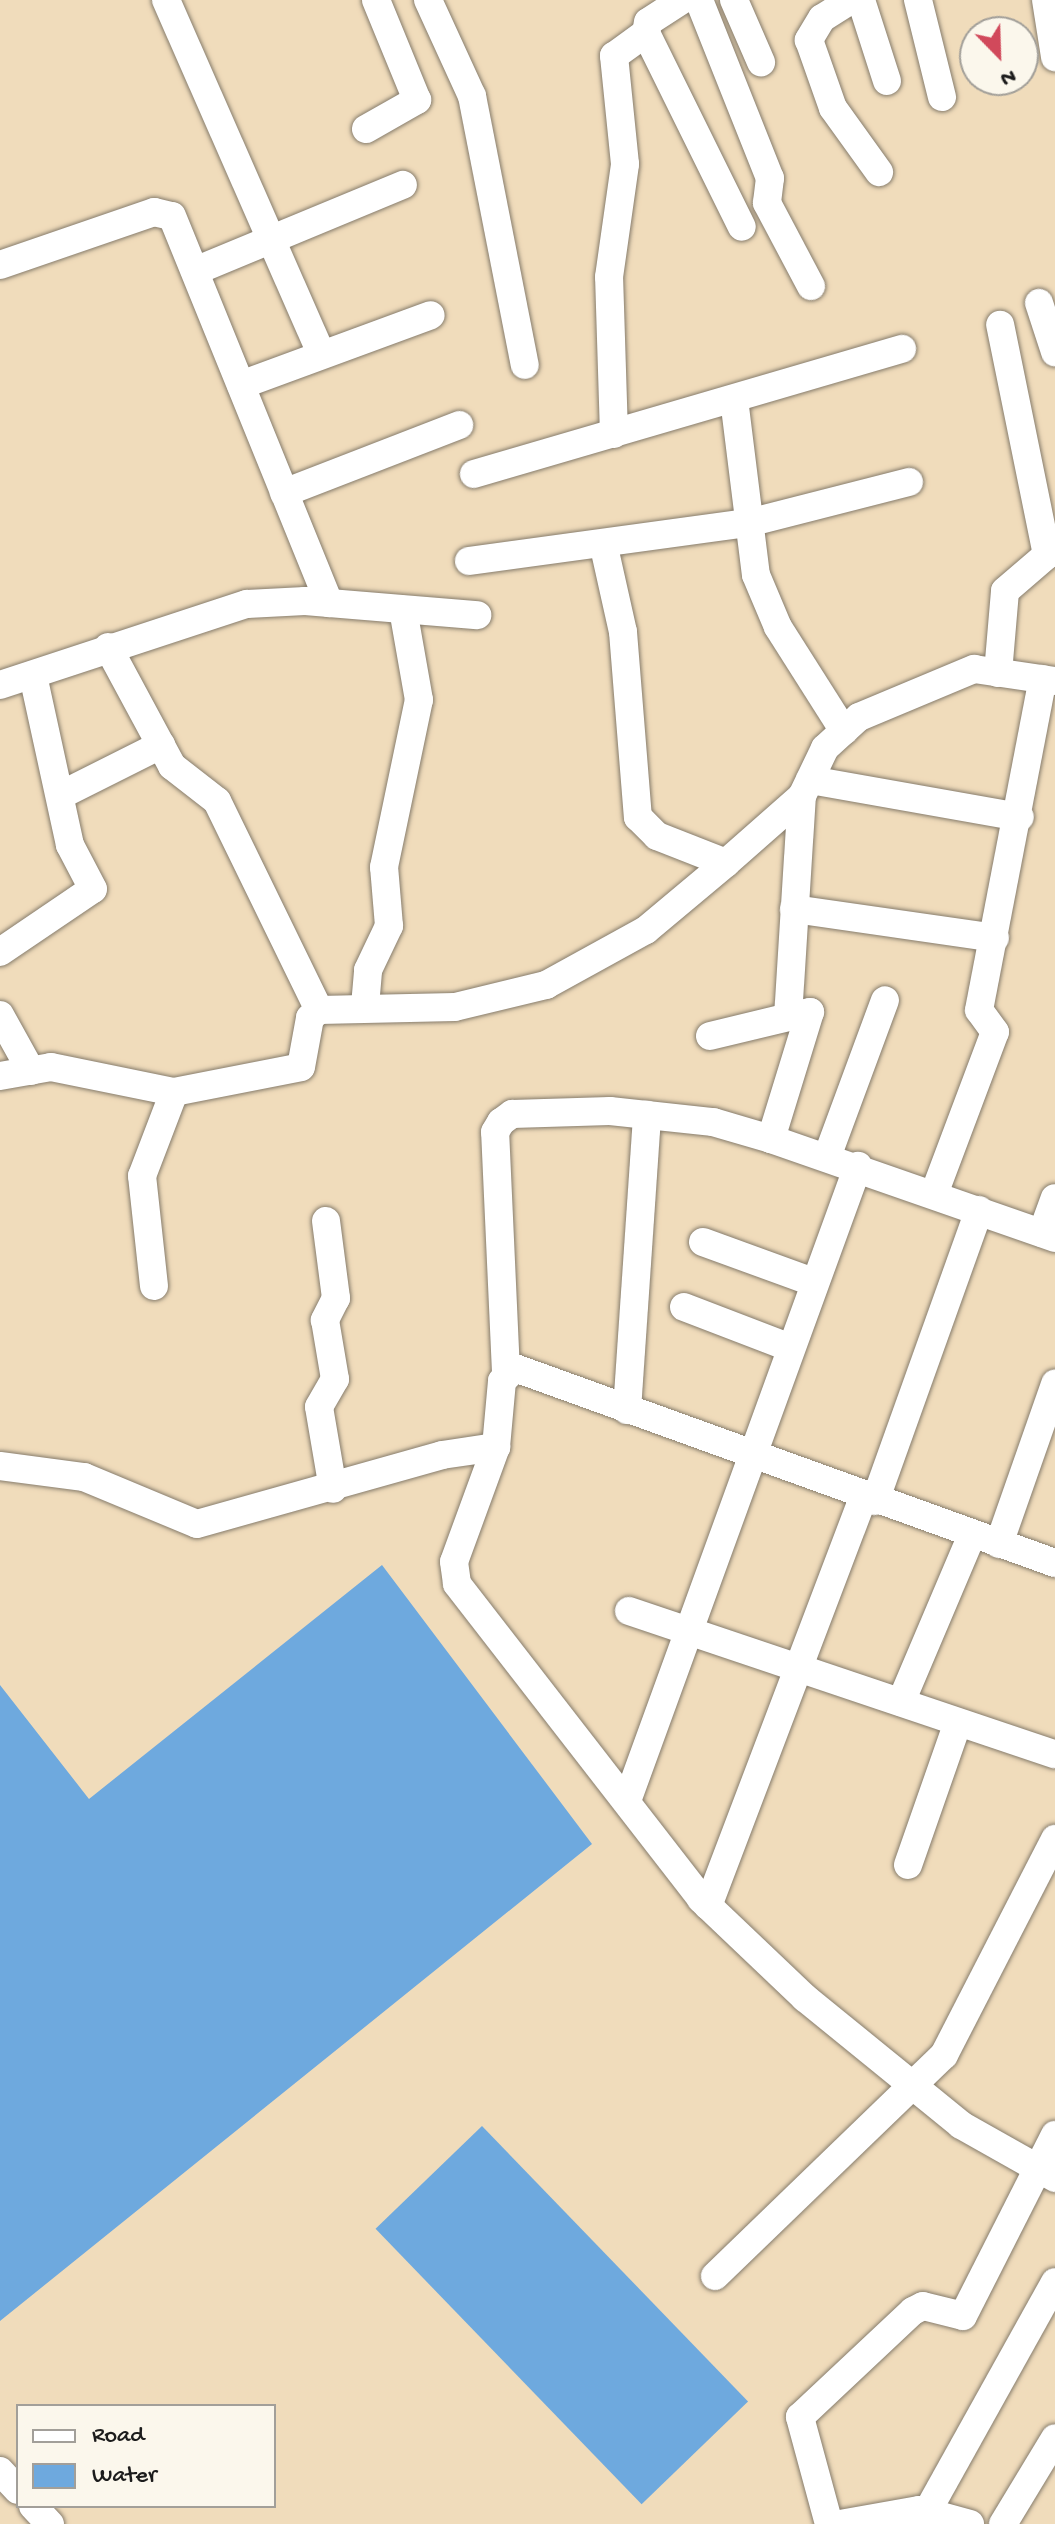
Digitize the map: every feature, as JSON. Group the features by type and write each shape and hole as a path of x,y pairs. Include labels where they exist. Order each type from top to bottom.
{"street":[{"path":"166,0 321,353"},
{"path":"366,129 417,100 376,0"},
{"path":"428,0 472,96 525,365"},
{"path":"682,0 648,22 646,33 742,227"},
{"path":"699,0 770,178 767,203 811,286"},
{"path":"734,0 761,62"},
{"path":"851,0 822,18 809,40 833,108 879,172"},
{"path":"861,0 887,81"},
{"path":"918,0 942,97"},
{"path":"1046,0 1055,57"},
{"path":"614,434 609,277 625,164 614,56 646,33"},
{"path":"195,271 403,185"},
{"path":"0,265 165,211 195,271 329,603"},
{"path":"1039,303 1055,352"},
{"path":"241,385 431,315"},
{"path":"998,673 1005,591 1047,555 1000,325"},
{"path":"474,474 902,349"},
{"path":"734,399 752,522 756,575 778,627 844,731"},
{"path":"284,493 459,425"},
{"path":"469,561 604,547 752,522 909,482"},
{"path":"604,547 623,632 638,817 657,836 726,863"},
{"path":"0,685 108,647 247,604 329,603 477,615"},
{"path":"365,1006 368,970 389,926 384,867 419,700 403,609"},
{"path":"108,647 161,745 188,782 217,801 319,1010"},
{"path":"788,1017 794,909 806,788 825,748 844,731 920,687 974,669 1049,680 979,1010 995,1032 934,1194"},
{"path":"0,952 93,889 70,845 33,675"},
{"path":"61,795 161,745"},
{"path":"0,1076 31,1071 107,1073 174,1092 301,1067 310,1018 319,1010 365,1006 455,1007 546,985 646,930 726,863 806,788"},
{"path":"806,788 1020,817"},
{"path":"794,909 995,938"},
{"path":"827,1157 885,1000"},
{"path":"710,1036 810,1012 771,1139"},
{"path":"0,1015 31,1071"},
{"path":"154,1286 142,1176 174,1092"},
{"path":"1046,2174 961,2125 911,2085 708,1906 457,1584 460,1541 496,1447 506,1372 495,1132 512,1114 647,1115 771,1139 858,1166 1048,1236 1055,1198"},
{"path":"627,1410 647,1115"},
{"path":"627,1801 692,1632 788,1347 858,1166"},
{"path":"708,1906 979,1210"},
{"path":"326,1221 336,1298 325,1320 335,1379 319,1407 333,1489"},
{"path":"703,1242 813,1282"},
{"path":"684,1307 788,1347"},
{"path":"506,1372 515,1368 752,1458 999,1544 1054,1558"},
{"path":"999,1544 1055,1384"},
{"path":"0,1466 84,1477 197,1524 333,1489 442,1455 496,1447"},
{"path":"901,1702 972,1535"},
{"path":"629,1611 1055,1754"},
{"path":"908,1865 958,1722"},
{"path":"715,2276 944,2055 1055,1839"},
{"path":"829,2524 800,2417 913,2311 923,2306 963,2316 1046,2174 1055,2135"},
{"path":"927,2512 1055,2282"},
{"path":"1003,2524 1055,2438"},
{"path":"0,2471 16,2488"},
{"path":"35,2508 50,2524"},
{"path":"840,2524 927,2512 970,2524"}],"water":[{"path":"382,1565 592,1844 0,2321 0,1685 89,1799"},
{"path":"482,2126 748,2402 642,2504 376,2229"}]}
